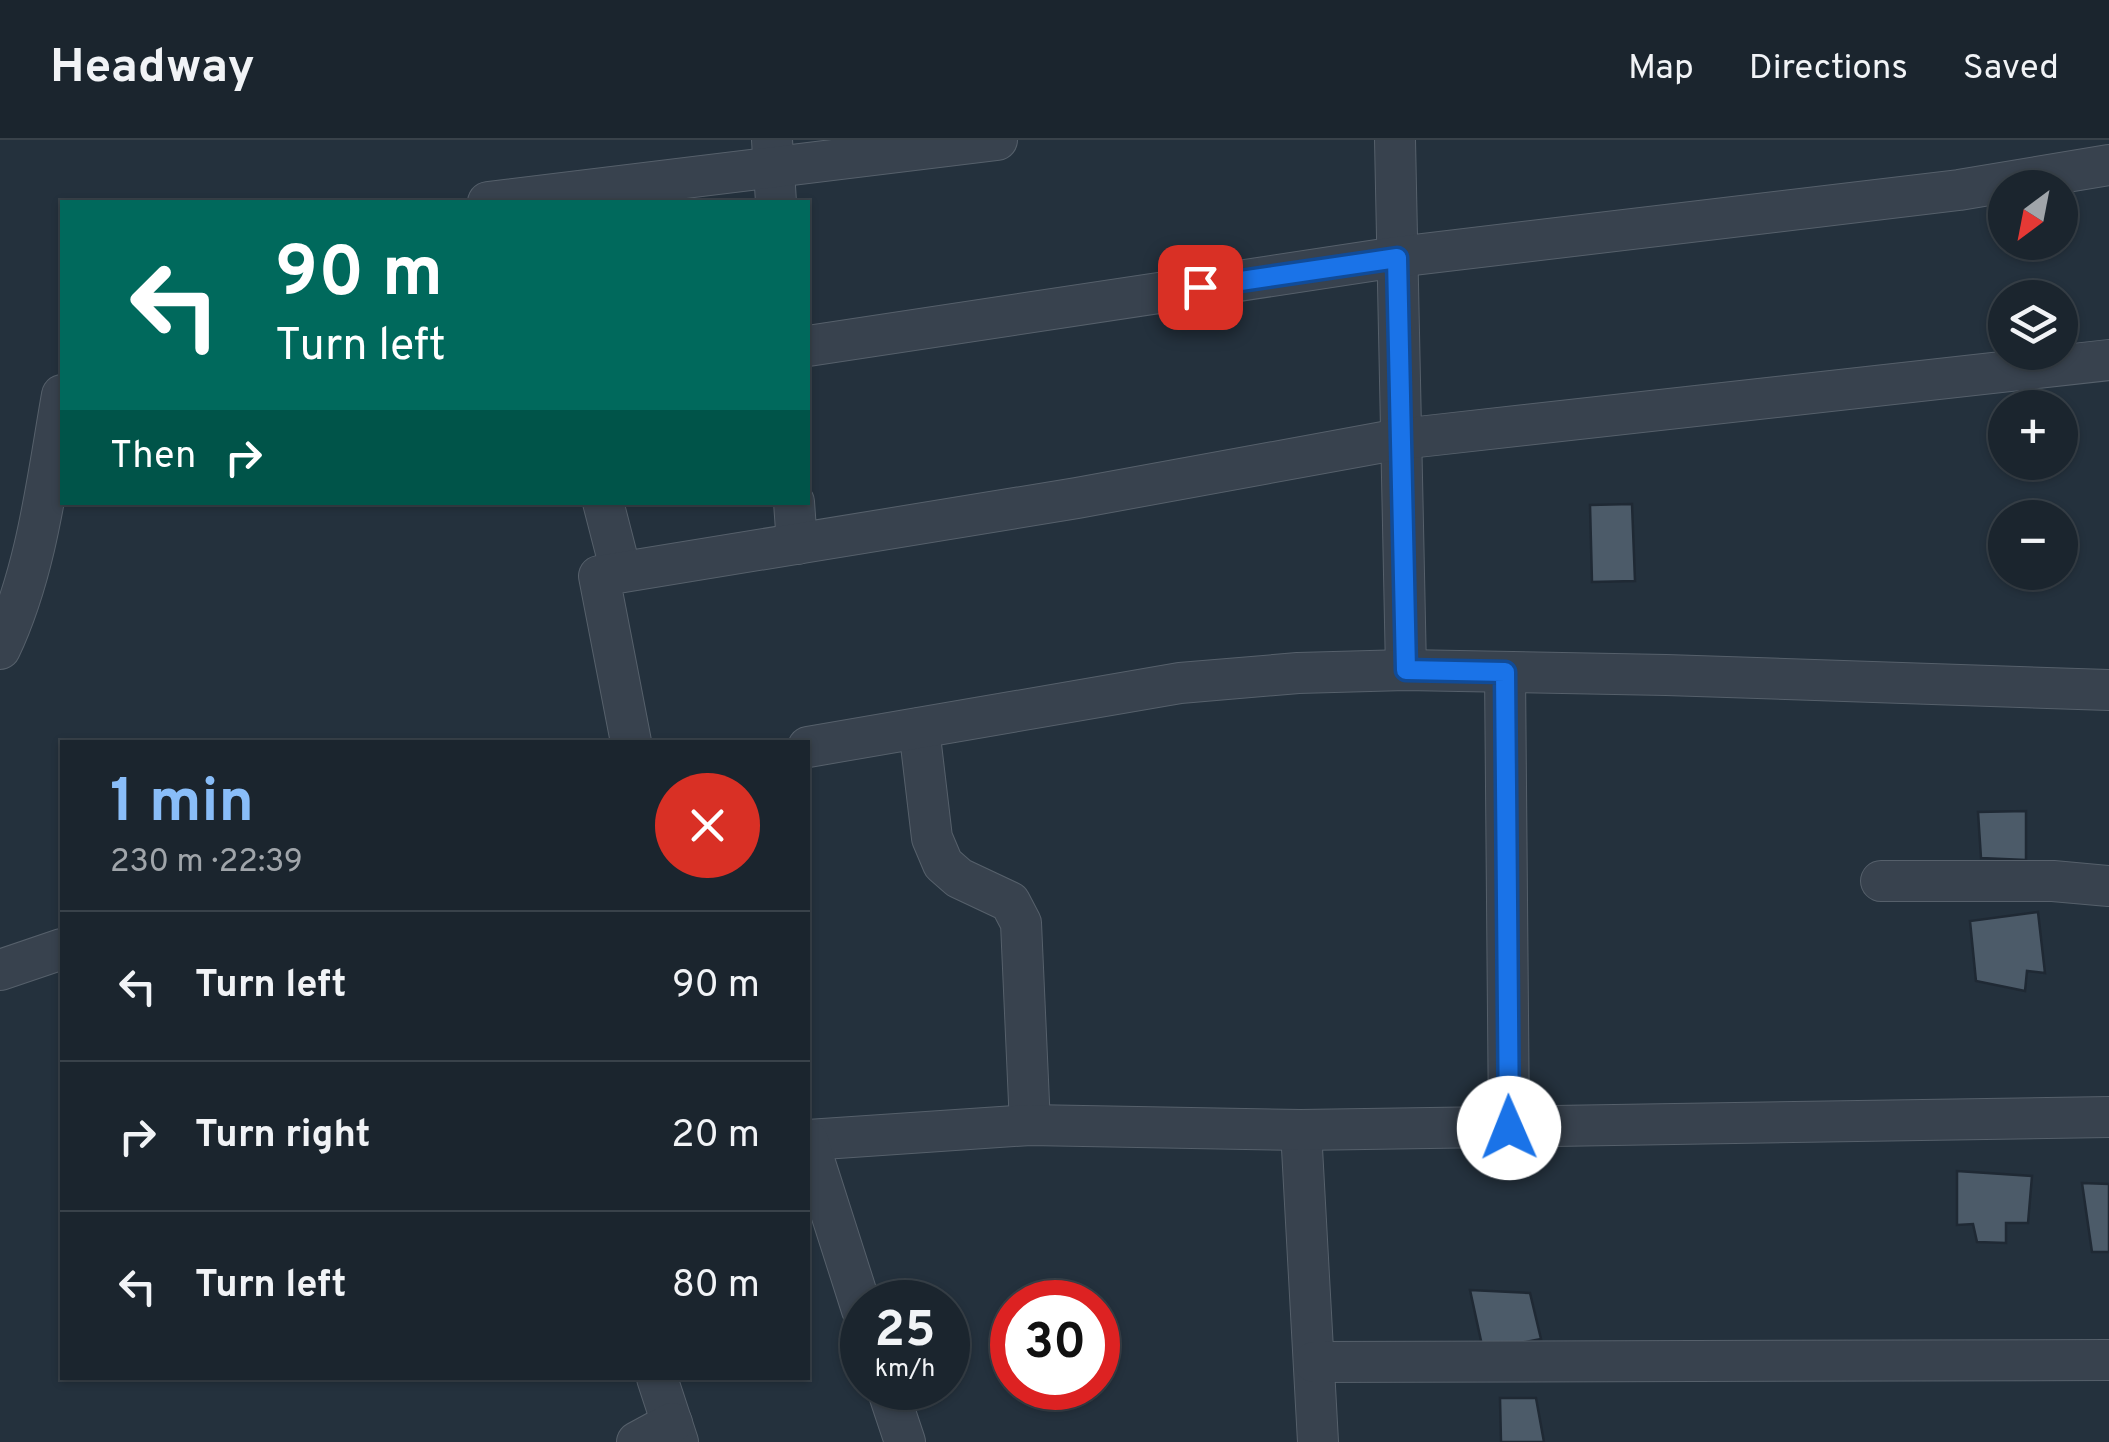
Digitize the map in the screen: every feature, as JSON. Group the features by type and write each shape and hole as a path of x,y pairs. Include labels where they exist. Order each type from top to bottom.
{"street":[{"path":"506,200 774,171 997,140"},
{"path":"1395,140 1406,670"},
{"path":"810,346 1397,258 1960,190 2109,164"},
{"path":"632,740 599,576 1076,498 1400,439 2109,360"},
{"path":"0,649 38,529 60,406"},
{"path":"604,505 621,572"},
{"path":"794,505 797,544"},
{"path":"810,747 1180,683 1298,674 1406,670 2109,690"},
{"path":"1505,672 1509,1128"},
{"path":"919,728 932,838 942,864 960,878 1010,902 1021,923 1030,1126"},
{"path":"1882,882 2052,881 2109,886"},
{"path":"0,970 60,950"},
{"path":"810,1140 1030,1126 1301,1130 2109,1117"},
{"path":"1301,1130 1318,1442"},
{"path":"810,1146 852,1280"},
{"path":"1314,1362 2109,1360"},
{"path":"657,1380 663,1436"},
{"path":"894,1410 905,1442"}],"building":[{"path":"1632,504 1635,581 1592,582 1590,505"},
{"path":"2026,811 2026,860 1981,858 1978,812"},
{"path":"2038,912 2045,973 2027,971 2025,991 1976,981 1970,921"},
{"path":"1957,1171 2032,1176 2028,1223 2006,1223 2006,1243 1977,1242 1973,1224 1957,1225"},
{"path":"2082,1183 2109,1184 2109,1252 2092,1252"},
{"path":"1470,1290 1530,1293 1541,1339 1483,1350"},
{"path":"1500,1398 1536,1398 1544,1442 1501,1442"}],"route":[{"path":"1200,287 1397,258 1406,670 1505,672 1509,1128"}]}
